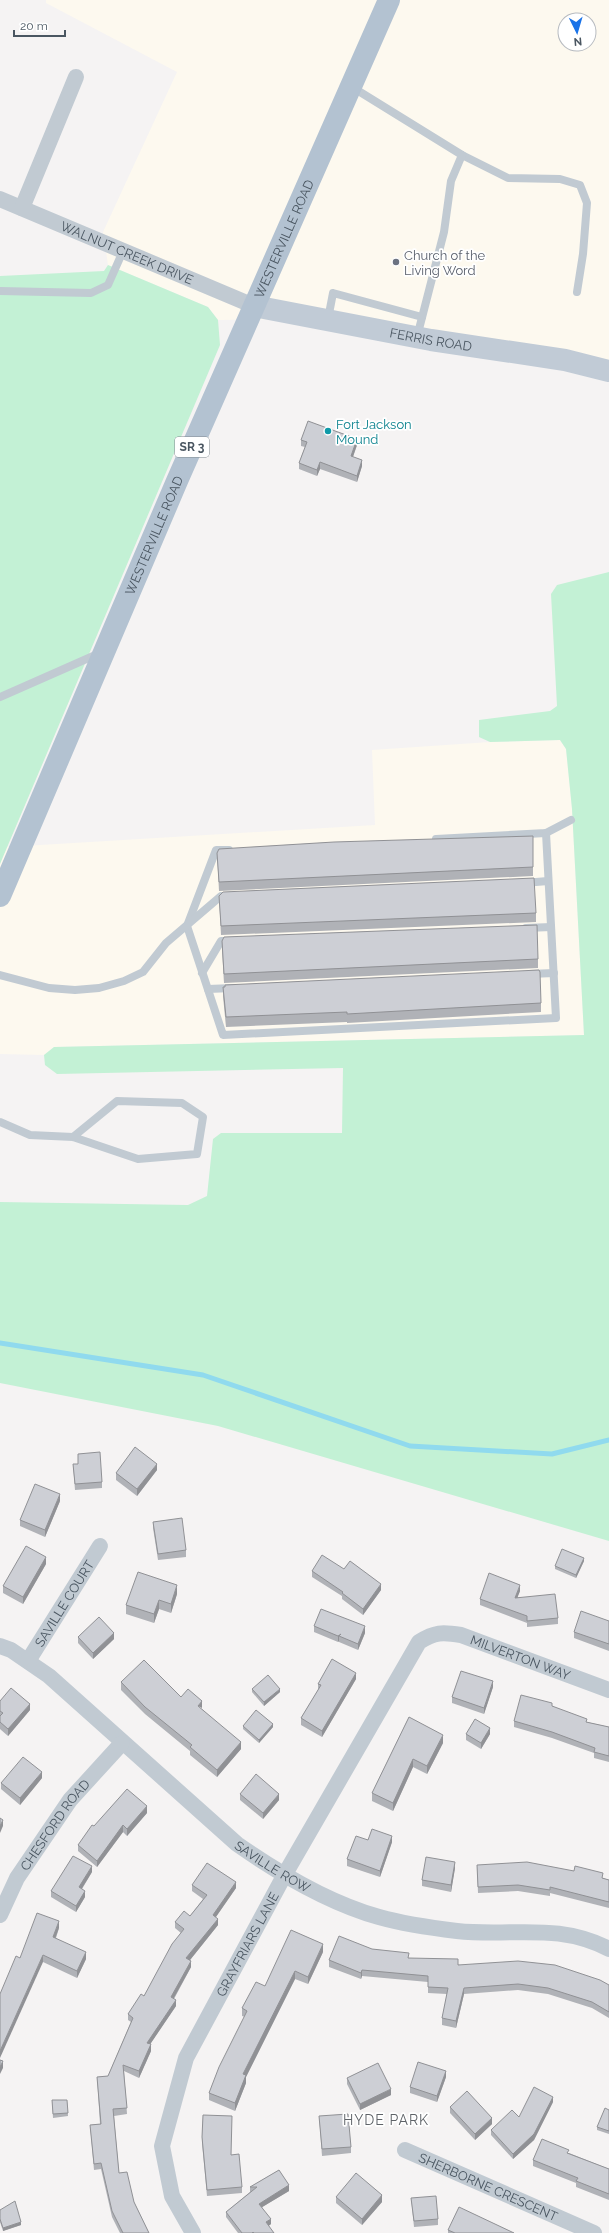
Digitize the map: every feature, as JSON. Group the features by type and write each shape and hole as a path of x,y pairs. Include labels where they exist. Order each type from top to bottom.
{"main road":[{"name":"WESTERVILLE ROAD","path":"0,896 104,651 389,0"},
{"name":"FERRIS ROAD","path":"254,306 328,320 419,327 609,371"}],"street":[{"path":"22,208 76,77"},
{"name":"WALNUT CREEK DRIVE","path":"0,199 254,306"},
{"name":"SAVILLE COURT","path":"28,1660 100,1546"},
{"name":"MILVERTON WAY","path":"431,1634 446,1633 461,1635 609,1690"},
{"name":"GRAYFRIARS LANE","path":"193,2233 172,2196 162,2146 186,2058 285,1874 419,1642 431,1634"},
{"name":"SAVILLE ROW","path":"0,1646 28,1660 49,1676 122,1743 237,1844 262,1862 321,1894 380,1917 457,1931 542,1931 574,1936 609,1949"},
{"name":"CHESFORD ROAD","path":"0,1915 17,1878 70,1800 122,1743"},
{"name":"SHERBORNE CRESCENT","path":"405,2150 594,2233"}],"lane":[{"path":"351,86 462,156 508,178 560,179 580,185 587,203 577,292"},
{"path":"419,327 444,232 451,181 462,156"},
{"path":"0,291 91,293 108,285 123,251"},
{"path":"0,697 104,651"},
{"path":"428,839 546,833 571,820"},
{"path":"240,849 216,850 187,926 223,1035 556,1018 546,833"},
{"path":"516,883 548,881"},
{"path":"0,975 49,988 74,990 99,988 124,981 143,972 166,942 221,896 237,896"},
{"path":"520,929 551,927"},
{"path":"202,973 221,941 237,941"},
{"path":"522,974 554,973"},
{"path":"208,989 239,988"},
{"path":"0,1122 30,1135 73,1137 138,1159 197,1154 202,1117 182,1103 117,1101 73,1137"}],"shaded area":[{"path":"46,0 609,0 609,373 294,319 218,320 208,307 108,265 103,232 177,72 46,3"},
{"path":"560,740 566,749 572,809 584,1035 54,1047 44,1055 0,1054 0,864 7,847 375,825 372,750 490,742"}],"green space":[{"path":"108,265 208,307 218,320 220,345 0,864 0,276 104,271"},
{"path":"609,572 609,1541 218,1426 0,1383 0,1202 188,1205 207,1196 213,1139 221,1133 342,1133 343,1068 57,1074 45,1065 44,1055 54,1047 584,1035 572,809 566,749 560,740 490,742 479,737 479,720 550,711 557,706 551,594 557,585"}],"building":[{"path":"308,421 357,439 351,456 362,460 357,476 320,462 317,470 299,463 307,442 301,440"},
{"path":"533,836 533,867 219,882 217,853 219,849 334,842"},
{"path":"534,878 536,913 221,926 219,896 223,892"},
{"path":"537,925 538,959 224,974 222,941 224,937"},
{"path":"539,970 541,1003 347,1014 347,1012 226,1017 223,987 225,987 225,985"},
{"path":"135,1447 157,1464 137,1489 116,1473"},
{"path":"100,1452 102,1482 75,1484 73,1464 78,1464 78,1454"},
{"path":"35,1484 60,1494 45,1530 20,1520"},
{"path":"182,1518 186,1550 158,1554 153,1522"},
{"path":"26,1546 46,1557 23,1597 3,1586"},
{"path":"562,1549 584,1558 576,1575 555,1566"},
{"path":"322,1555 344,1569 350,1561 381,1584 363,1609 342,1593 343,1592 312,1571"},
{"path":"138,1572 177,1585 171,1604 159,1600 154,1614 126,1605"},
{"path":"489,1573 520,1585 515,1598 555,1594 558,1618 527,1621 527,1616 480,1599"},
{"path":"321,1609 365,1626 358,1644 339,1636 341,1634 338,1636 314,1626"},
{"path":"581,1611 609,1621 609,1644 574,1632"},
{"path":"99,1617 114,1633 93,1653 78,1637"},
{"path":"332,1659 356,1673 322,1731 301,1718 321,1685 318,1684"},
{"path":"144,1660 181,1697 188,1689 202,1701 198,1706 241,1742 217,1770 190,1747 192,1745 145,1707 121,1682"},
{"path":"461,1671 493,1681 484,1708 452,1697"},
{"path":"268,1675 280,1689 264,1702 252,1689"},
{"path":"11,1688 30,1704 8,1729 0,1722 0,1716 3,1713 0,1711 0,1701"},
{"path":"521,1695 552,1703 552,1706 587,1719 586,1722 609,1727 609,1756 594,1752 595,1748 552,1732 514,1721"},
{"path":"256,1710 273,1724 259,1740 243,1726"},
{"path":"409,1717 443,1735 427,1766 413,1759 393,1803 372,1793"},
{"path":"475,1719 490,1728 481,1743 466,1734"},
{"path":"23,1757 42,1772 20,1798 1,1783"},
{"path":"256,1774 279,1794 263,1813 240,1794"},
{"path":"127,1789 147,1806 127,1829 123,1825 97,1861 78,1845 92,1825 94,1826"},
{"path":"0,1818 3,1820 0,1826"},
{"path":"372,1829 392,1836 380,1871 347,1859 356,1836 368,1840"},
{"path":"73,1856 92,1866 79,1887 85,1891 76,1906 51,1891"},
{"path":"426,1857 455,1862 451,1885 422,1880"},
{"path":"527,1862 574,1871 575,1866 603,1873 602,1878 609,1880 609,1902 550,1887 550,1890 518,1885 478,1887 477,1865"},
{"path":"207,1863 236,1882 213,1915 218,1919 186,1958 191,1961 171,1997 176,2000 147,2043 151,2044 139,2071 123,2065 127,2108 113,2109 119,2173 127,2172 134,2202 149,2233 123,2233 112,2211 101,2163 94,2164 90,2125 101,2124 97,2077 108,2076 133,2018 128,2014 141,1994 144,1996 172,1944 184,1929 175,1922 184,1911 190,1916 207,1895 192,1885"},
{"path":"37,1913 59,1921 53,1937 86,1952 77,1971 43,1955 0,2051 0,1994 16,1956 20,1958"},
{"path":"291,1930 323,1944 308,1977 295,1971 243,2074 246,2075 235,2103 209,2093 219,2067 247,2011 242,2008 256,1982 265,1986"},
{"path":"339,1936 372,1949 409,1953 408,1958 458,1959 458,1965 518,1961 555,1965 600,1980 609,1985 609,2012 592,2002 548,1988 518,1984 464,1988 456,2021 442,2018 448,1988 428,1987 428,1976 362,1970 361,1973 329,1960"},
{"path":"0,2060 3,2061 0,2067"},
{"path":"418,2062 446,2071 437,2096 410,2087"},
{"path":"378,2063 391,2089 360,2104 347,2078"},
{"path":"534,2087 553,2097 534,2134 513,2154 491,2130 512,2110 519,2117"},
{"path":"467,2091 492,2118 475,2134 450,2107"},
{"path":"52,2100 67,2100 68,2113 53,2114"},
{"path":"605,2108 609,2110 609,2131 597,2127"},
{"path":"348,2114 351,2147 322,2149 319,2116"},
{"path":"203,2115 232,2116 231,2155 239,2154 242,2187 207,2190 202,2137"},
{"path":"542,2139 569,2150 567,2153 609,2169 609,2194 576,2181 578,2178 533,2160"},
{"path":"279,2170 289,2185 259,2204 271,2219 266,2222 274,2233 242,2233 226,2212 257,2187 250,2187"},
{"path":"356,2173 382,2195 362,2219 336,2197"},
{"path":"436,2196 438,2219 414,2221 411,2198"},
{"path":"15,2201 21,2222 3,2228 0,2219 0,2210"},
{"path":"459,2207 514,2233 455,2233 448,2230"}],"waterway":[{"path":"0,1343 203,1375 410,1446 552,1454 609,1440"}],"place":[{"name":"Church of the Living Word","path":"396,262"},
{"name":"Fort Jackson Mound","path":"328,431"}],"district":[{"name":"HYDE PARK","path":"386,2120"}]}
